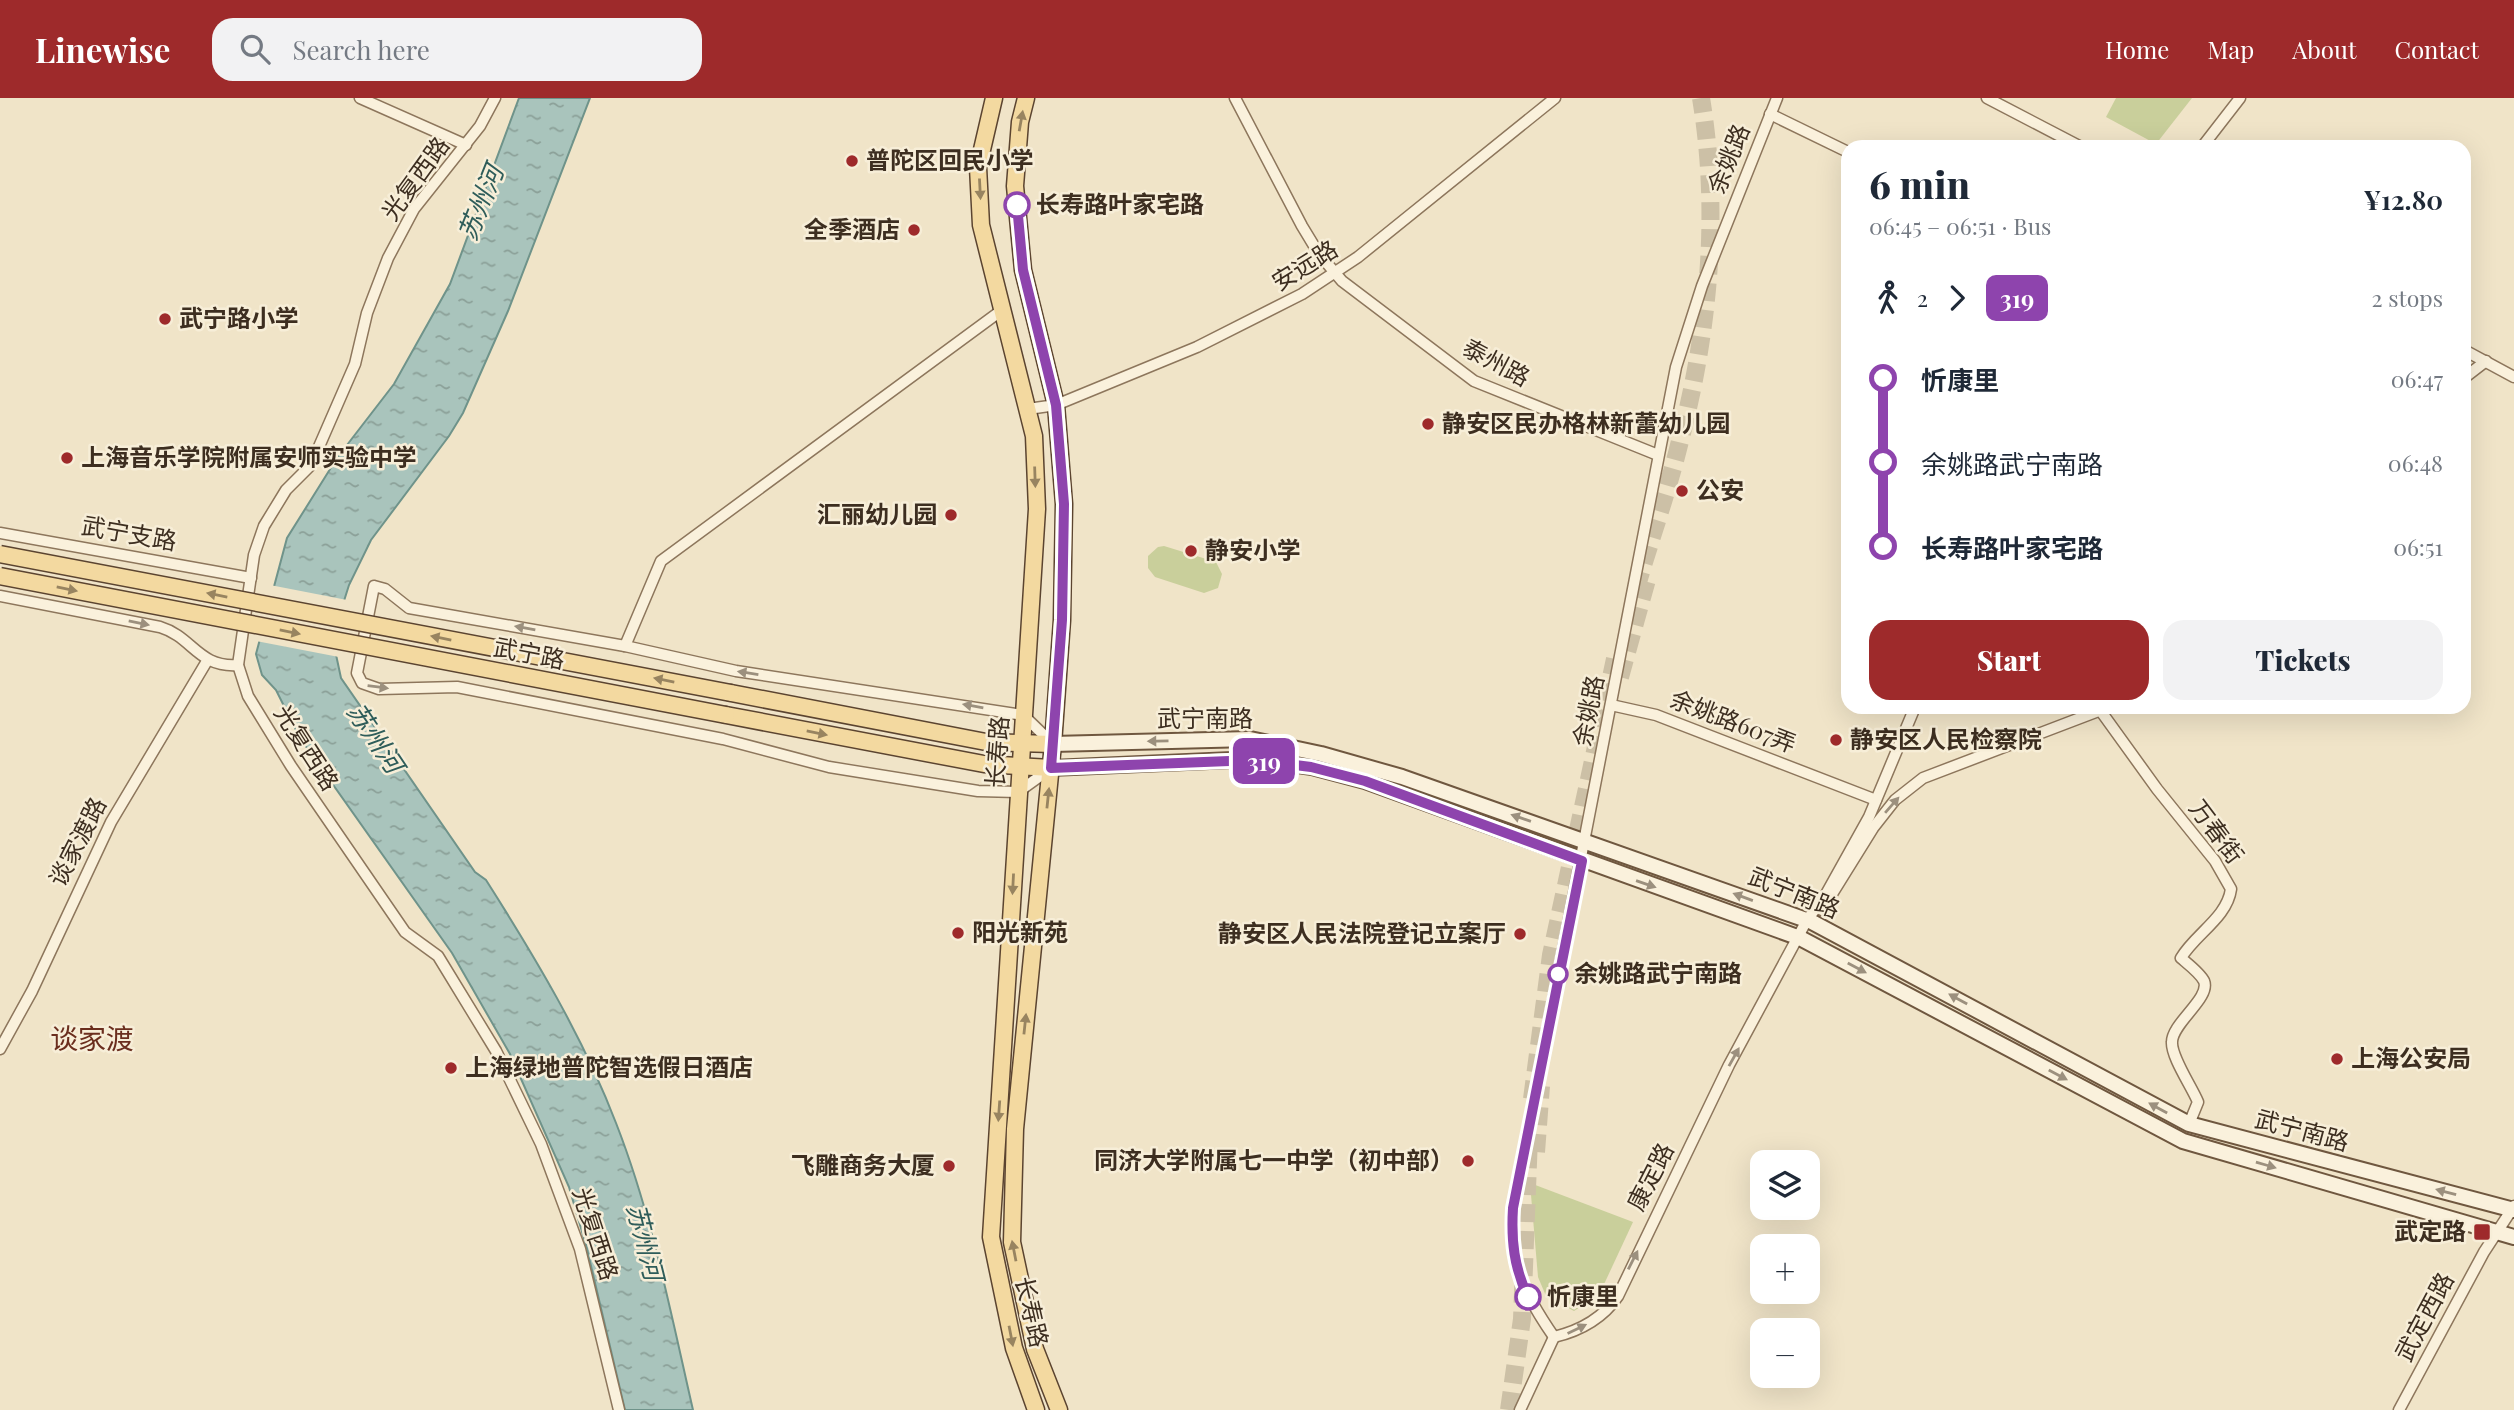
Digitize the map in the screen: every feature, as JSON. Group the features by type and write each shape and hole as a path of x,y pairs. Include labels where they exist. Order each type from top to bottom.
{"main road":[{"name":"长寿路","path":"994,98 978,167 981,225 1002,310 1041,408 1034,436 1037,509 991,1237 1014,1348 1035,1410"},
{"name":"长寿路","path":"1026,98 1020,122 1015,186 1041,408 1064,504 1062,620 1051,768 1015,1129 1012,1242 1035,1349 1059,1410"},
{"name":"武宁路","path":"0,554 986,742 1022,745"},
{"name":"武宁路","path":"0,576 984,764 1051,768"},
{"name":"武宁南路","path":"1022,745 1250,739 1321,754 1391,774 1586,840 1810,921 2189,1124 2513,1209"},
{"name":"武宁南路","path":"1051,768 1255,760 1311,767 1365,781 1800,938 2183,1141 2514,1237"}],"street":[{"path":"360,98 466,145"},
{"name":"光复西路","path":"495,98 466,145 414,209 387,258 367,313 355,364 336,411 311,465 286,490 264,526 251,578 238,665 248,696 291,766 405,932 438,956 496,1051 536,1133 580,1249 619,1410"},
{"name":"泰州路","path":"1235,98 1302,226 1335,274 1474,381 1658,455"},
{"name":"安远路","path":"1041,408 1198,347 1335,274 1555,98"},
{"name":"余姚路","path":"1554,1337 1527,1295 1516,1269 1511,1239 1516,1195 1658,455 1685,335 1777,98"},
{"path":"1987,98 2068,140"},
{"path":"2207,140 2240,98"},
{"path":"1770,114 1841,149"},
{"path":"625,646 661,561 1002,310"},
{"path":"2471,354 2514,377"},
{"path":"2471,373 2486,361"},
{"name":"武宁支路","path":"0,533 251,578"},
{"path":"1051,768 1018,792 956,788 829,767 723,739 457,687 379,689 362,683 357,673 374,586 385,589 409,608 625,646 736,671 1023,715 1053,744"},
{"path":"0,596 166,628 207,661 217,665 238,665"},
{"name":"谈家渡路","path":"0,1049 32,991 111,821 207,661"},
{"name":"余姚路607弄","path":"1611,705 1656,715 1876,800"},
{"name":"康定路","path":"1554,1337 1571,1333 1598,1318 1618,1296 1729,1065 1876,800 1912,714"},
{"name":"康定路","path":"1810,921 1830,900 1873,828 1895,800 1917,782 1942,769 2090,714"},
{"name":"万春街","path":"2107,714 2164,798 2215,861 2231,889 2229,898 2212,923 2181,958 2202,978 2205,986 2202,996 2172,1038 2173,1051 2198,1102 2189,1124"},
{"name":"武定西路","path":"2399,1410 2495,1233 2513,1209"},
{"path":"1520,1410 1554,1337"}],"green space":[{"path":"2116,98 2192,98 2159,140 2149,140 2106,117"},
{"path":"1164,546 1216,562 1222,574 1218,588 1204,593 1155,577 1148,568 1148,556 1158,547"},
{"path":"1530,1183 1633,1222 1599,1295 1574,1311 1546,1296 1538,1277"}],"water":[{"name":"苏州河","path":"519,98 590,98 508,311 463,413 449,436 371,540 349,585 338,620 335,650 341,678 475,872 486,880 540,968 589,1060 616,1123 640,1193 660,1265 693,1410 625,1410 587,1249 569,1187 510,1054 452,953 300,738 276,690 262,675 256,654 287,538 337,458 394,384 450,284"}],"pier":[{"path":"270,585 347,600 339,637 339,657 256,641"}],"tunnel":[{"path":"1636,589 1680,441 1704,314 1710,184 1701,98"},
{"path":"1620,677 1648,576"},
{"path":"1532,1099 1551,955 1615,659"},
{"path":"1536,1152 1541,1086"},
{"path":"1509,1410 1522,1319 1529,1137"}],"bus line":[{"name":"319","path":"1017,205 1023,270 1056,405 1064,504 1062,620 1051,768 1197,760 1255,760 1311,767 1365,781 1582,861 1513,1208 1511,1239 1516,1269 1528,1297"}],"place":[{"name":"普陀区回民小学","path":"852,161"},
{"name":"长寿路叶家宅路","path":"1017,205"},
{"name":"全季酒店","path":"914,230"},
{"name":"武宁路小学","path":"165,319"},
{"name":"静安区民办格林新蕾幼儿园","path":"1428,424"},
{"name":"上海音乐学院附属安师实验中学","path":"67,458"},
{"name":"公安","path":"1682,491"},
{"name":"汇丽幼儿园","path":"951,515"},
{"name":"静安小学","path":"1191,551"},
{"name":"静安区人民检察院","path":"1836,740"},
{"name":"阳光新苑","path":"958,933"},
{"name":"静安区人民法院登记立案厅","path":"1520,934"},
{"name":"余姚路武宁南路","path":"1558,974"},
{"name":"上海公安局","path":"2337,1059"},
{"name":"上海绿地普陀智选假日酒店","path":"451,1068"},
{"name":"同济大学附属七一中学（初中部）","path":"1468,1161"},
{"name":"飞雕商务大厦","path":"949,1166"},
{"name":"武定路","path":"2482,1232"},
{"name":"忻康里","path":"1528,1297"}],"district":[{"name":"谈家渡","path":"92,1039"}]}
